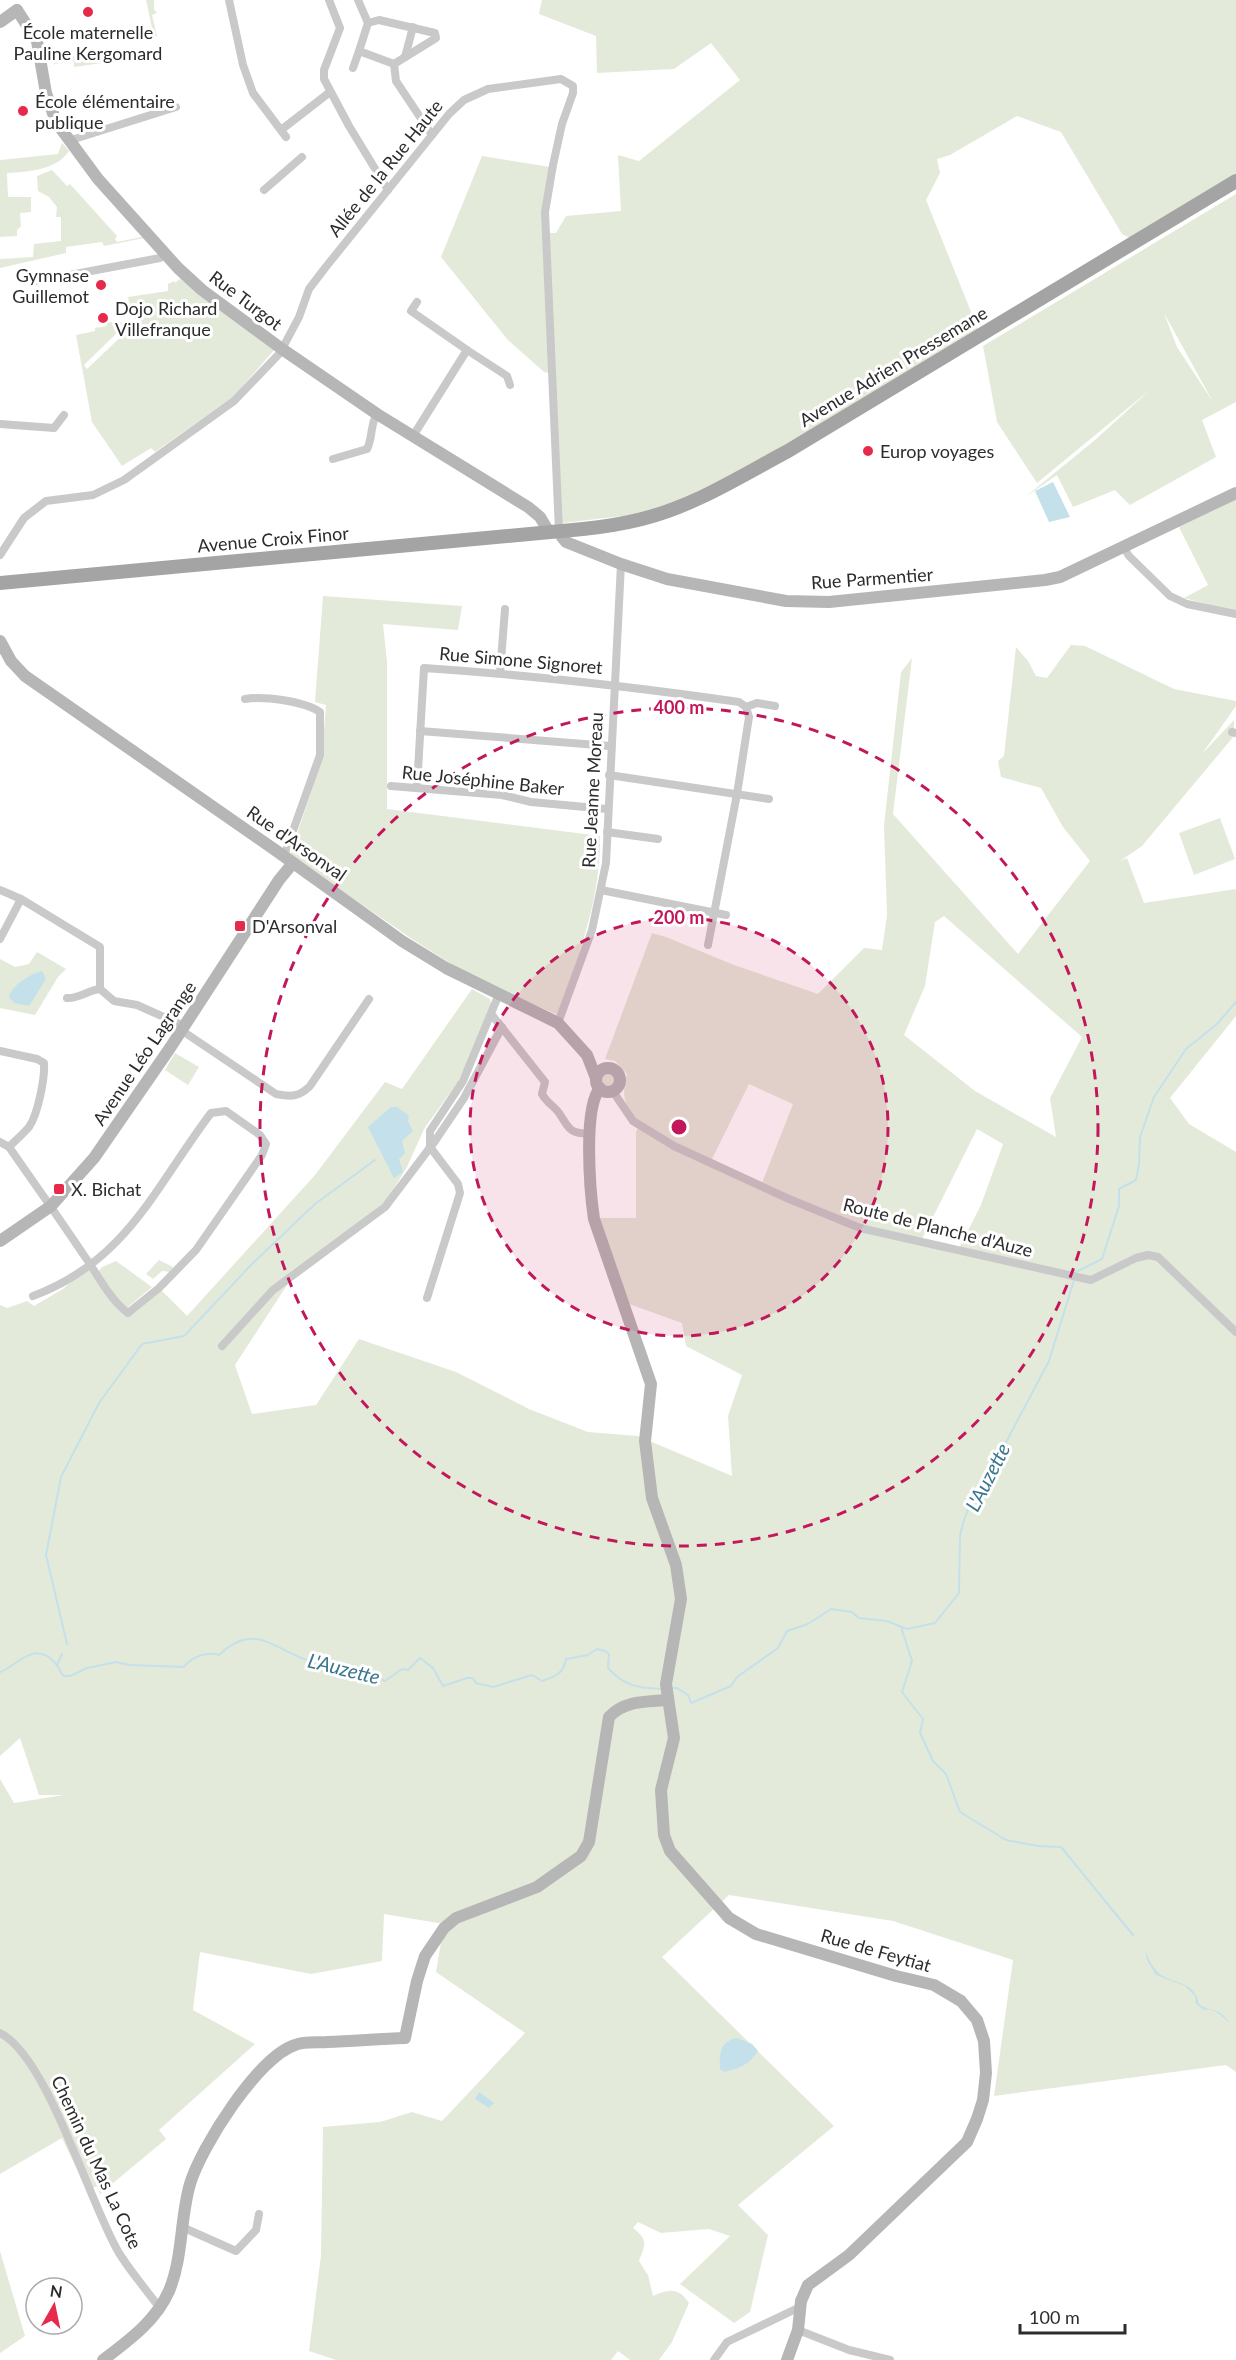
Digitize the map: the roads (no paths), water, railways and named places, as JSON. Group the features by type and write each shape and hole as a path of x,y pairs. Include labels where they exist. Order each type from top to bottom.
{"main road":[{"name":"Avenue Adrien Pressemane","path":"556,531 615,525 643,519 672,509 723,486 788,451 1236,181"},
{"name":"Avenue Croix Finor","path":"0,583 556,531"}],"street":[{"path":"228,0 243,65 253,93 283,134 330,92"},
{"path":"329,0 340,28 324,70 324,79 388,190"},
{"path":"353,68 368,23 358,0"},
{"path":"0,22 19,5"},
{"name":"Rue Turgot","path":"19,5 37,41 46,93 56,122 68,141 98,179 202,290 282,349 377,414 528,507 556,531"},
{"path":"368,23 379,20 435,33 436,38 393,64"},
{"path":"405,57 413,27"},
{"path":"359,51 393,64"},
{"path":"393,64 396,81 432,135"},
{"name":"Allée de la Rue Haute","path":"0,555 24,518 46,501 93,495 124,480 234,401 282,349 299,317 309,289 432,135 464,100 488,88 561,79 573,86 573,93 562,124 545,212 556,531"},
{"path":"68,141 176,107"},
{"path":"264,190 302,157"},
{"path":"25,276 38,280 160,258 166,254"},
{"path":"417,302 411,311 507,376 510,385"},
{"path":"413,436 467,350"},
{"path":"333,459 367,449 377,414"},
{"path":"0,424 54,428 64,415"},
{"name":"Rue Parmentier","path":"556,531 566,542 621,564 687,584 786,601 830,602 1060,577 1236,493"},
{"path":"1124,548 1128,556 1170,597 1187,604 1236,615"},
{"name":"Rue Jeanne Moreau","path":"621,564 610,746 606,863 601,890 726,915"},
{"path":"500,673 505,609"},
{"name":"Rue d'Arsonval","path":"0,641 11,661 25,676 289,859 402,941 447,968 558,1023 586,1055 603,1085"},
{"name":"Rue Simone Signoret","path":"420,731 424,668 615,685 739,702 746,707 757,704 775,706"},
{"path":"245,699 257,697 312,706 320,712 320,755 289,859"},
{"path":"708,945 737,794 749,717 746,707"},
{"path":"417,787 420,731 610,746"},
{"path":"609,775 769,799"},
{"name":"Rue Joséphine Baker","path":"391,786 502,795 531,802 608,809"},
{"path":"607,832 658,839"},
{"name":"Avenue Léo Lagrange","path":"0,1241 51,1206 80,1176 102,1148 279,880 289,859"},
{"path":"0,890 21,899 100,947 100,990"},
{"path":"558,1023 592,930 601,890"},
{"path":"0,939 21,899"},
{"path":"67,998 75,998 91,990 100,990 114,1000 137,1005 182,1028 276,1094 290,1097 301,1094 310,1086 369,999"},
{"path":"427,1298 460,1193 458,1184 430,1147 430,1131 464,1081 499,994"},
{"path":"492,1015 545,1082 542,1094 558,1112 567,1128 575,1132 590,1134"},
{"path":"222,1346 273,1290 385,1207 469,1090 502,1027"},
{"path":"0,1051 44,1062 45,1071 35,1116 9,1148"},
{"name":"Rue d'Arsonval","path":"586,1055 608,1068"},
{"path":"608,1068 617,1073 620,1079 618,1086 603,1085 602,1070 608,1068"},
{"name":"Rue de Feytiat","path":"603,1085 592,1104 591,1193 594,1219 651,1384 645,1441 652,1498 676,1565 681,1599 667,1693 674,1738 662,1790 664,1835 670,1851 729,1918 756,1934 896,1976 934,1985 961,2001 977,2020 984,2040 986,2073 983,2100 978,2119 967,2142 849,2254 808,2285 800,2307"},
{"name":"Route de Planche d'Auze","path":"603,1085 628,1115 646,1130 674,1146 838,1220 915,1242 1091,1280 1136,1258 1158,1257 1236,1332"},
{"path":"0,1142 9,1148 51,1206 90,1264 120,1307 128,1313 174,1274 209,1235 262,1155 266,1144 264,1139 226,1112 212,1113 152,1200 108,1251 90,1264 60,1286 33,1296"},
{"path":"104,2360 137,2334 160,2308 170,2290 190,2184 197,2166 220,2125 259,2071 279,2052 297,2044 405,2038 417,1980 425,1956 444,1928 456,1918 537,1887 581,1856 589,1842 609,1717 616,1710 628,1704 667,1693"},
{"name":"Chemin du Mas La Cote","path":"0,2033 17,2046 40,2078 118,2252 160,2308"},
{"path":"182,2227 236,2251 256,2230 259,2214"},
{"path":"787,2360 798,2330 800,2307"},
{"path":"714,2360 727,2342 800,2307"},
{"path":"798,2330 849,2350 890,2360"}],"water":[{"path":"1053,482 1070,517 1049,522 1035,491"},
{"path":"42,971 46,979 29,1006 14,1003 9,997 14,988 27,977"},
{"path":"391,1107 397,1107 409,1116 408,1121 413,1131 402,1141 405,1153 399,1159 403,1172 394,1178 368,1127"},
{"path":"1145,1951 1158,1972 1189,1987 1197,1997 1199,2004 1222,2014 1230,2023 1215,2012 1204,2010 1196,2004 1195,1996 1185,1986 1156,1975 1147,1960"},
{"path":"737,2038 752,2044 758,2051 744,2065 724,2072 720,2069 722,2049 727,2042"},
{"path":"479,2092 494,2103 489,2108 475,2099"}],"waterway":[{"name":"L'Auzette","path":"1076,1275 1076,1272 1102,1259 1119,1206 1119,1189 1136,1180 1140,1137 1154,1097 1186,1049 1217,1024 1236,1002"},
{"path":"67,1644 46,1555 61,1477 99,1403 142,1344 184,1336 253,1263 315,1204 375,1160"},
{"name":"L'Auzette","path":"670,1688 677,1688 688,1695 691,1703 731,1686 737,1677 778,1648 787,1631 808,1624 831,1609 852,1612 859,1618 887,1621 907,1629 935,1623 959,1593 960,1536 972,1499 985,1482 1049,1361 1074,1280"},
{"path":"901,1627 912,1661 902,1692 923,1719 920,1733 933,1761 946,1774 960,1812 1006,1840 1038,1846 1061,1847 1133,1935"},
{"name":"L'Auzette","path":"0,1672 34,1653 48,1657 64,1676 116,1662 129,1665 184,1667 191,1660 200,1656 219,1655 231,1645 252,1639 262,1640 306,1660 316,1660 342,1670 357,1671 371,1679 377,1677 385,1681 402,1669 408,1670 420,1658 433,1668 443,1686 467,1678 473,1678 476,1683 493,1687 532,1675 542,1681 558,1674 566,1659 588,1655 597,1649 609,1654 608,1668 620,1679 639,1687 662,1689"},
{"path":"57,1665 62,1654"}],"place":[{"name":"École maternelle Pauline Kergomard","path":"88,12"},
{"name":"École élémentaire publique","path":"23,111"},
{"name":"Gymnase Guillemot","path":"101,285"},
{"name":"Dojo Richard Villefranque","path":"103,318"},
{"name":"Europ voyages","path":"868,451"},
{"name":"D'Arsonval","path":"240,926"},
{"name":"X. Bichat","path":"59,1189"}]}
